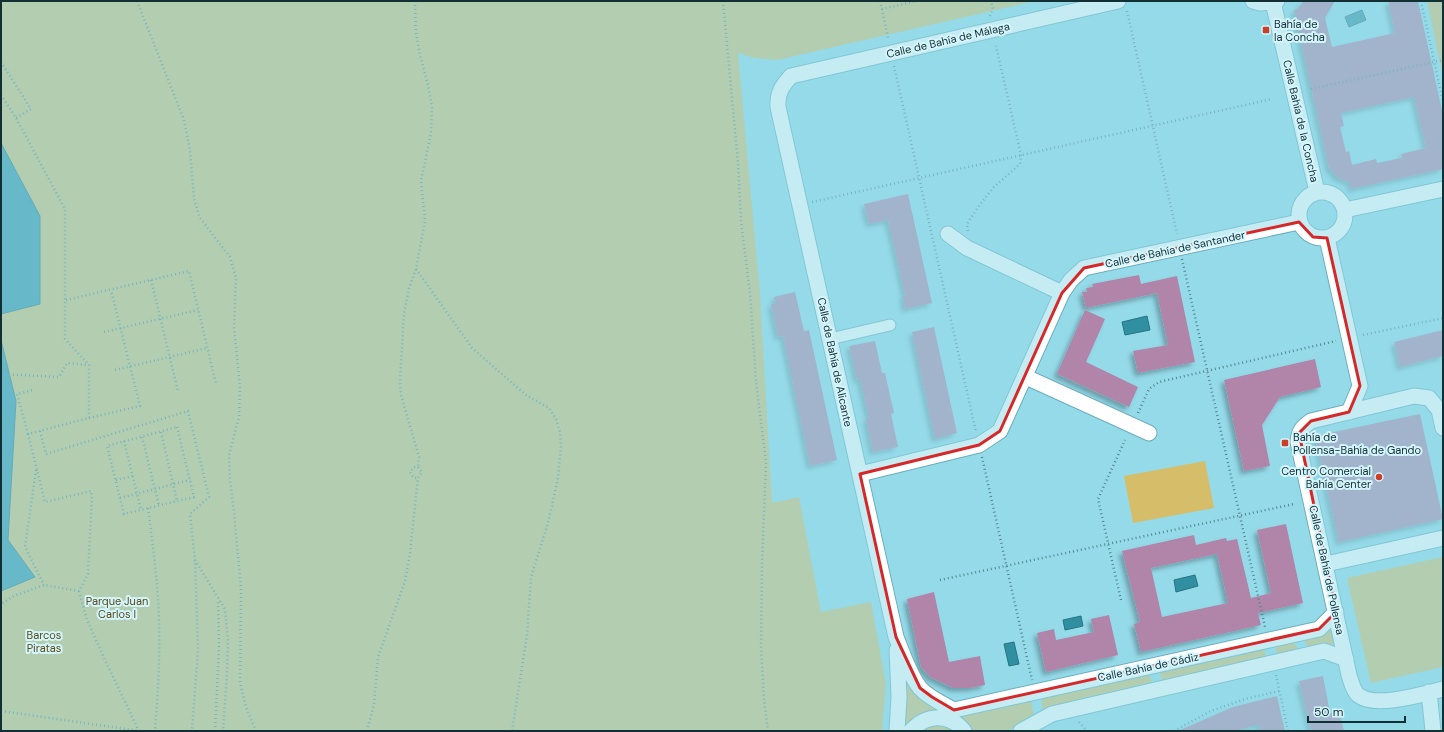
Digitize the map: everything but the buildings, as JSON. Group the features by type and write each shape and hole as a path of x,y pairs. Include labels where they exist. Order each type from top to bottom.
{"street":[{"path":"1253,1 1260,3 1275,2"},
{"name":"Calle Bahía de la Concha","path":"1275,2 1318,192"},
{"name":"Calle de Bahía de Málaga","path":"782,86 791,76 1122,6"},
{"name":"Calle de Bahía de Alicante","path":"782,86 777,96 778,107 896,637 899,698 897,731"},
{"path":"1345,210 1443,188"},
{"path":"1318,192 1333,195 1340,201 1345,210 1343,223 1340,230 1327,238 1313,237 1306,233 1299,222 1300,206 1310,196 1318,192"},
{"name":"Calle de Bahía de Santander","path":"860,474 979,445 1000,431 1062,293 1071,280 1084,268 1299,222"},
{"path":"948,234 967,248 1062,293"},
{"path":"1327,238 1360,386 1349,412"},
{"path":"830,339 890,325"},
{"path":"1026,376 1149,433"},
{"path":"1360,386 1382,404"},
{"name":"Calle de Bahía de Pollensa","path":"1436,690 1380,701 1364,698 1356,694 1349,675 1326,564 1298,442 1299,433 1302,427 1311,421 1414,396 1429,398 1439,410 1443,428"},
{"path":"1326,564 1443,538"},
{"name":"Calle Bahía de Cádiz","path":"952,715 1320,629 1336,612"},
{"name":"Calle de Bahía de Alicante","path":"896,637 907,664 920,688 952,715 964,731"},
{"name":"Calle Bahía de Cádiz","path":"1021,731 1052,714 1266,663 1324,651 1346,659"},
{"path":"1434,731 1436,690"},
{"path":"911,731 919,723 929,718 952,715"}],"path":[{"path":"137,1 184,120 190,150 194,199 200,218 230,257 236,278 234,328 240,387 239,417 229,455 230,480 241,589 240,683 246,707 256,731"},
{"path":"367,731 374,704 378,657 405,581 410,553 418,478 422,472 418,467 419,458 401,395 400,380 404,313 409,288 416,269 425,221 421,181 431,133 432,108 416,33 415,1"},
{"path":"723,1 738,163 741,221 750,293 756,382 766,462 762,564 761,647 764,698 768,731"},
{"path":"880,1 888,38"},
{"path":"882,9 917,1"},
{"path":"990,16 993,9 991,1"},
{"path":"1421,1 1443,102"},
{"path":"1122,6 1153,126 1177,235"},
{"path":"968,237 967,224 993,188 1020,164 1021,155 996,46"},
{"path":"1310,89 1443,60"},
{"path":"1,62 31,109 16,118"},
{"path":"894,63 918,179 978,439"},
{"path":"1,96 16,118 65,209 65,339 89,365 89,418"},
{"path":"813,202 1272,99"},
{"path":"1181,257 1266,633"},
{"path":"416,269 472,348 526,395 549,408 556,419 560,432 562,447 558,478 548,523 531,577 527,635 512,731"},
{"path":"66,300 189,271 216,384"},
{"path":"150,280 178,390"},
{"path":"28,434 140,406 111,290"},
{"path":"104,332 198,310"},
{"path":"1360,336 1443,318"},
{"path":"1136,416 1149,389 1154,384 1341,340"},
{"path":"115,370 208,348"},
{"path":"1,374 59,376 67,363 89,365"},
{"path":"33,390 17,394 45,502 90,491 92,497 88,574 79,590 87,620 140,731"},
{"path":"40,431 46,454 188,411 209,497 190,514 195,560 198,649 192,731"},
{"path":"177,428 194,497 124,514 107,446 161,432 177,428"},
{"path":"161,432 177,501"},
{"path":"142,437 159,506"},
{"path":"1121,600 1098,499 1125,440"},
{"path":"124,441 141,510"},
{"path":"981,453 1032,682"},
{"path":"37,467 25,547 44,585"},
{"path":"418,467 414,467 410,472 411,476 418,478"},
{"path":"116,480 133,476"},
{"path":"120,498 190,480"},
{"path":"940,580 1294,504"},
{"path":"148,508 156,564 159,621 159,677 156,731"},
{"path":"195,560 225,609 228,641 223,731"},
{"path":"1,604 14,596 44,585 79,590"},
{"path":"215,731 219,646 218,599"},
{"path":"1274,673 1280,690 1288,731"},
{"path":"1174,731 1211,711 1245,699 1280,690"},
{"path":"1,711 140,731"},
{"path":"1076,719 1087,731"}],"highlighted area":[{"path":"1299,222 1313,237 1327,238 1360,386 1349,412 1311,421 1299,433 1336,612 1319,629 954,710 920,688 896,637 860,474 979,445 1000,431 1062,293 1084,268"}],"green space":[{"path":"1,1 1035,1 777,60 754,58 738,53 760,294 772,503 799,497 821,612 871,602 886,684 882,731 1,731"},
{"path":"1427,1 1443,1 1443,77"},
{"path":"1205,461 1214,508 1133,523 1124,476"},
{"path":"1443,557 1443,667 1371,683 1347,578"},
{"path":"1332,627 1335,644 1322,644 1308,647 1303,638 1320,634"},
{"path":"1293,641 1298,649 1277,654 1275,645"},
{"path":"1264,647 1266,657 1162,680 1159,671"},
{"path":"1149,673 1152,682 1076,700 1043,712 1041,698"},
{"path":"905,679 908,679 939,710 939,712 905,728"},
{"path":"1031,699 1034,717 1007,731 968,731 958,719 962,715"},
{"path":"937,722 958,731 917,731"}],"water":[{"path":"1362,10 1366,20 1349,27 1345,17"},
{"path":"1,143 40,216 40,304 1,314"},
{"path":"1147,316 1150,330 1125,335 1122,322"},
{"path":"1,340 16,401 8,540 35,577 1,591"},
{"path":"1195,575 1198,586 1176,592 1174,580"},
{"path":"1081,616 1083,626 1065,630 1063,620"},
{"path":"1014,642 1019,664 1009,666 1004,644"}],"place":[{"name":"Bahía de la Concha","path":"1266,30"},
{"name":"Bahía de Pollensa-Bahía de Gando","path":"1285,443"},
{"name":"Centro Comercial Bahía Center","path":"1379,477"}],"park label":[{"name":"Parque Juan Carlos I","path":"117,607"},
{"name":"Barcos Piratas","path":"44,641"}]}
